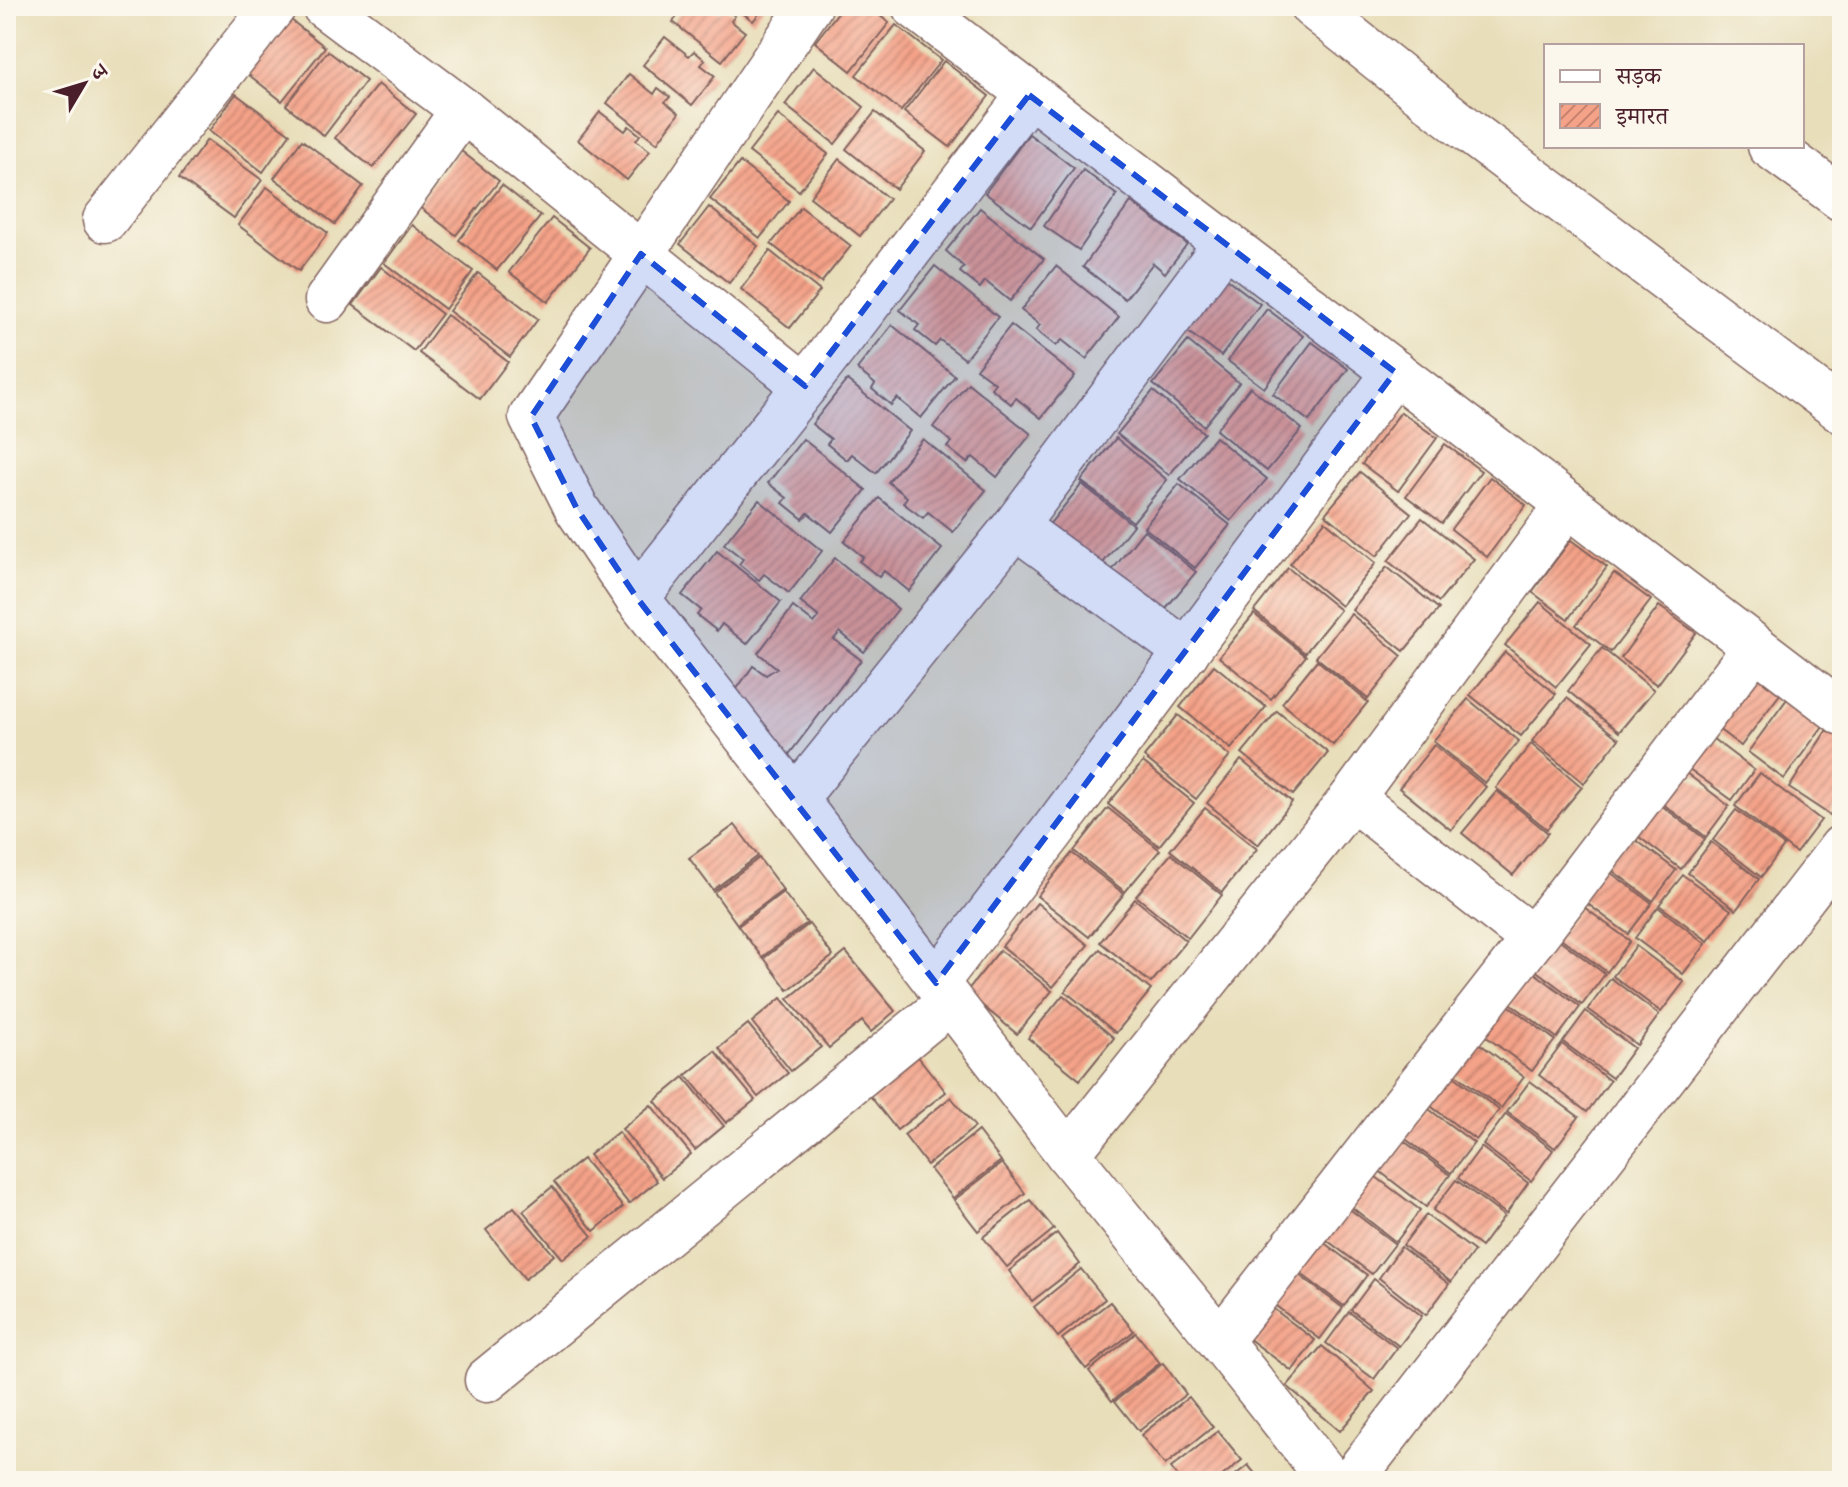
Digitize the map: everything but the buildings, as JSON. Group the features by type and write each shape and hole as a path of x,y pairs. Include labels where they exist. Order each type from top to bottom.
{"street":[{"path":"105,220 274,6"},
{"path":"324,6 463,110 805,386"},
{"path":"810,6 531,417 577,509 637,598 1068,1154 1331,1481"},
{"path":"914,6 1842,713"},
{"path":"1312,6 1470,132 1842,411"},
{"path":"637,598 1029,95"},
{"path":"327,300 463,110"},
{"path":"1773,148 1842,199"},
{"path":"795,799 1015,526 1226,243"},
{"path":"487,1380 943,993 1052,832 1395,372"},
{"path":"1068,1154 1352,798 1568,504"},
{"path":"1015,526 1187,652"},
{"path":"1220,1341 1533,939 1755,647"},
{"path":"1352,798 1533,939"},
{"path":"1351,1481 1842,847"}],"highlighted area":[{"path":"1029,95 1395,372 936,983 637,598 577,509 531,417 641,254 805,386"}]}
